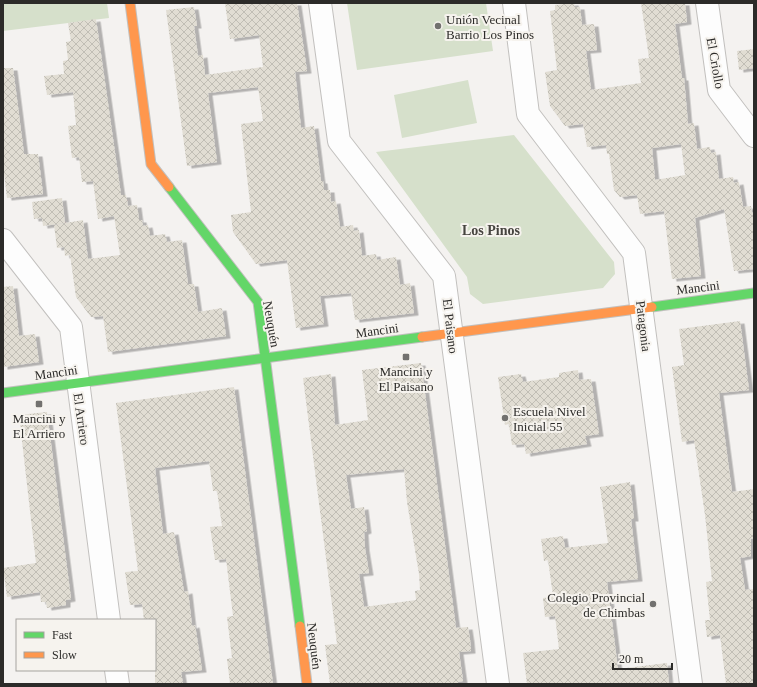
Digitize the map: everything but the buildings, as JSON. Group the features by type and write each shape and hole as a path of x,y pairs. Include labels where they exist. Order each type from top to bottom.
{"street":[{"name":"Neuquén","path":"130,3 151,164 258,302 307,684"},
{"name":"El Paisano","path":"320,3 339,141 444,276 498,684"},
{"name":"Patagonia","path":"514,3 528,114 634,253 691,684"},
{"name":"El Criollo","path":"707,3 718,90 754,136"},
{"name":"El Arriero","path":"3,240 70,327 109,619"},
{"name":"Mancini","path":"3,392 754,293"},
{"path":"116,671 118,684"}],"green space":[{"path":"3,3 107,3 109,18 3,31"},
{"path":"347,3 486,3 493,51 357,70"},
{"path":"468,80 477,123 402,138 394,95"},
{"path":"514,135 614,262 615,274 603,288 483,304 470,294 467,277 376,152"}],"traffic: fast":[{"path":"169,187 258,302 300,626"},
{"path":"652,307 754,293"},
{"path":"3,393 422,337"}],"traffic: slow":[{"path":"130,3 151,164 169,187"},
{"path":"422,337 652,307"},
{"path":"300,626 307,684"}],"place":[{"name":"Unión Vecinal Barrio Los Pinos","path":"438,26"},
{"name":"Mancini y El Paisano","path":"406,357"},
{"name":"Mancini y El Arriero","path":"39,404"},
{"name":"Escuela Nivel Inicial 55","path":"505,418"},
{"name":"Colegio Provincial de Chimbas","path":"653,604"}],"district":[{"name":"Los Pinos","path":"491,230"}]}
